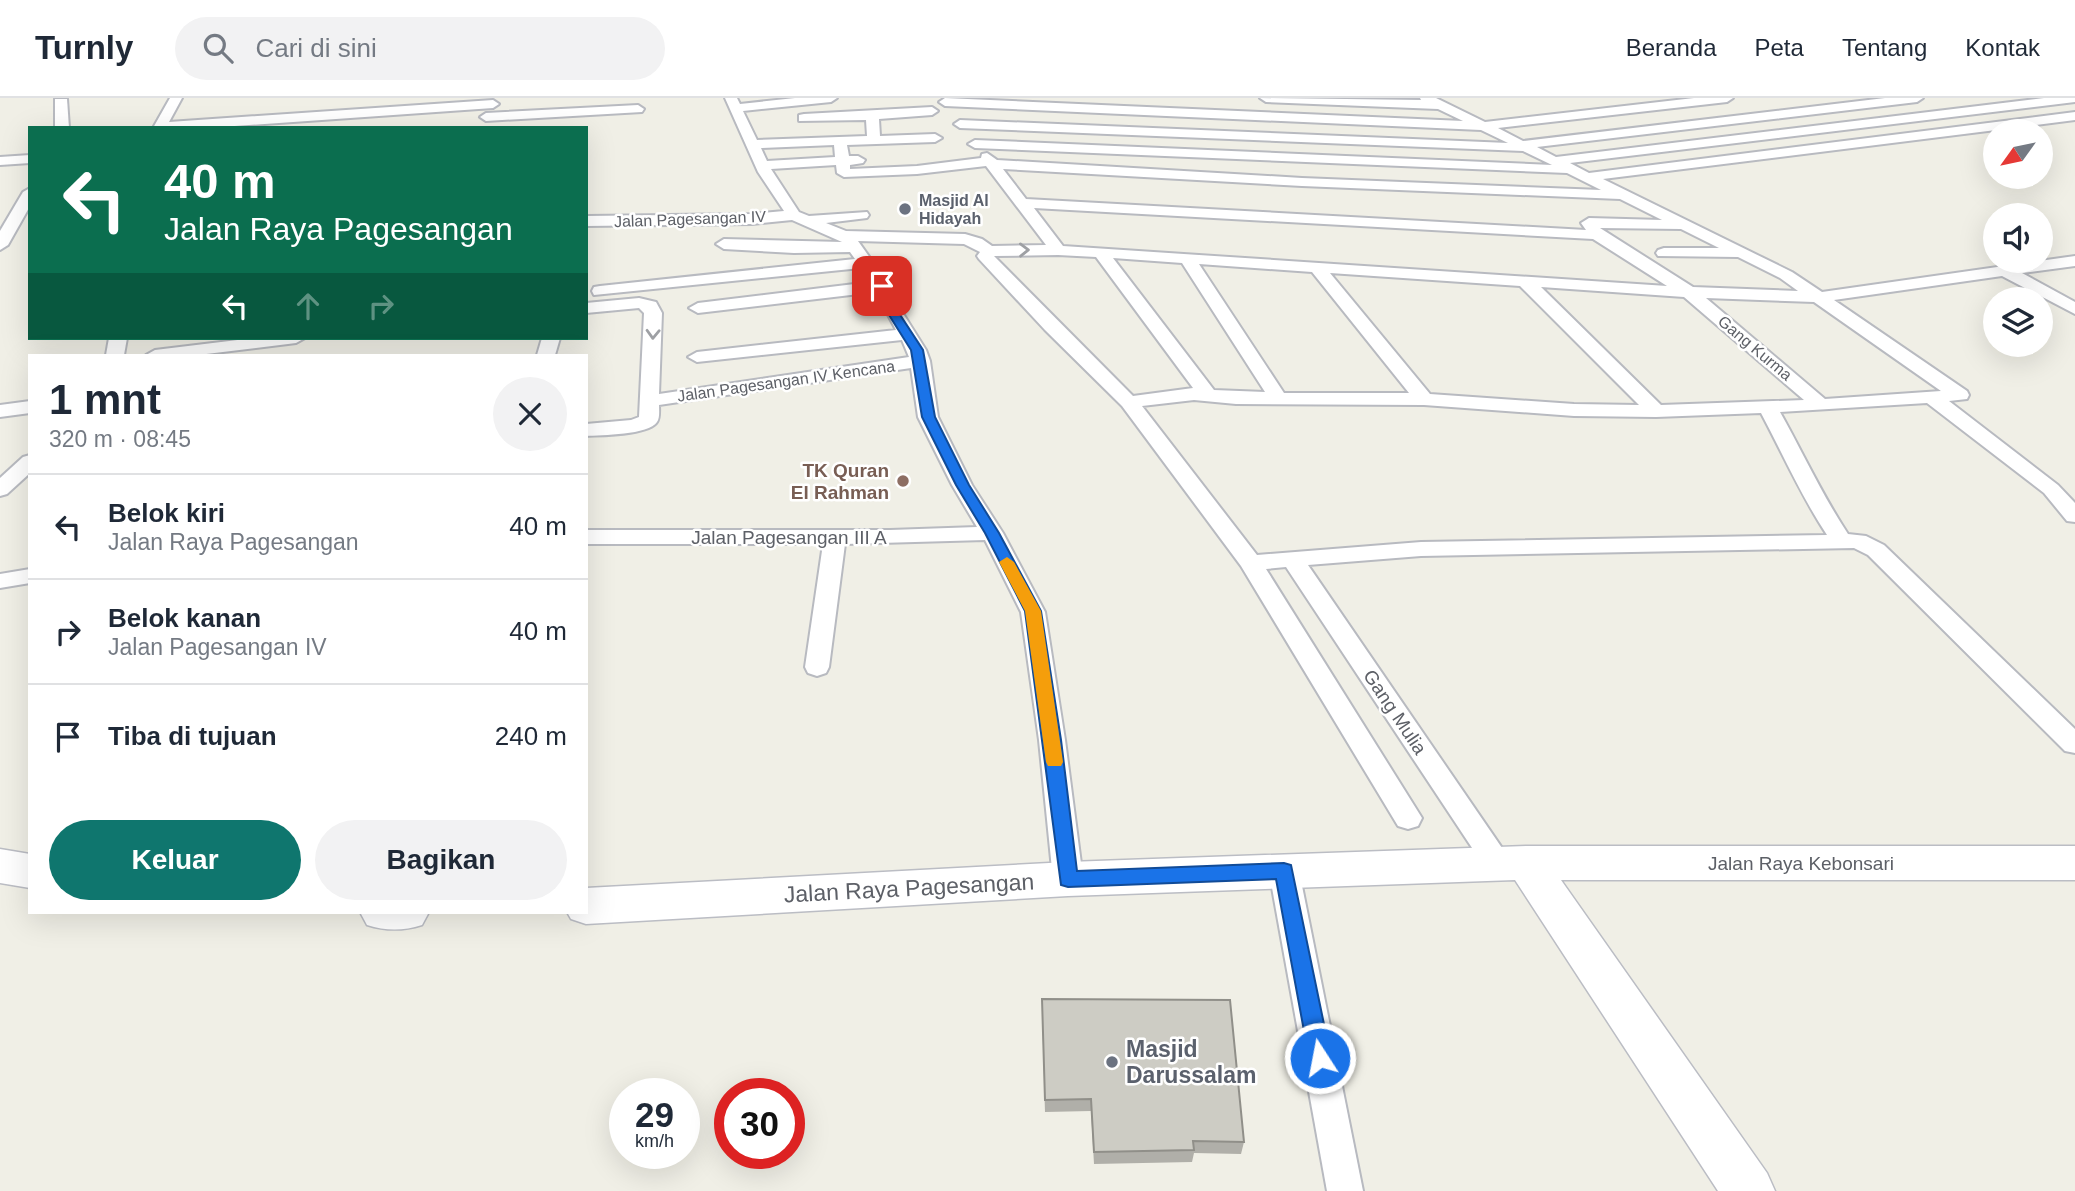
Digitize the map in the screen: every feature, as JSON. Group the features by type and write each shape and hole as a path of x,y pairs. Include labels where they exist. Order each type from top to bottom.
{"main road":[{"name":"Jalan Raya Kebonsari","path":"1512,864 2075,863"},
{"name":"Jalan Raya Pagesangan","path":"588,906 1068,879 1512,864"},
{"path":"1512,864 1749,1191"},
{"path":"0,866 28,872"}],"street":[{"path":"161,126 176,98"},
{"path":"733,103 831,98"},
{"path":"1129,402 1194,394 1278,398 1424,399 1574,410 1656,411 1821,405 1960,395 1821,298 1744,253 1431,100 1266,98"},
{"path":"944,100 1482,126 1727,98"},
{"path":"960,124 1525,147 1917,98"},
{"path":"1555,162 2075,98"},
{"path":"61,99 62,126"},
{"path":"944,100 1058,250"},
{"path":"173,126 495,101"},
{"path":"483,122 495,101"},
{"name":"Jalan Pagesangan IV","path":"733,103 765,172 799,218 852,245"},
{"path":"483,122 638,108"},
{"path":"804,118 932,111"},
{"path":"872,116 874,139"},
{"path":"975,144 1580,174 2075,116"},
{"path":"754,144 934,138"},
{"path":"840,141 842,172 864,180 991,162 1302,182 1624,195"},
{"path":"764,165 925,156"},
{"path":"0,161 28,159"},
{"path":"1012,188 1438,211"},
{"path":"2,238 28,195"},
{"path":"1023,203 1597,235"},
{"path":"799,218 862,215"},
{"name":"Jalan Pagesangan IV","path":"588,221 799,218"},
{"path":"1597,235 1588,223 1688,226"},
{"path":"2,238 28,233"},
{"name":"Gang Kurma","path":"1597,235 1689,292 1821,405"},
{"path":"724,244 794,248 965,239 985,248 1100,252 1526,282 1821,298 1991,273"},
{"path":"852,245 882,286 890,307 917,350 921,361 928,417 962,485 992,533 1033,611 1052,740 1068,879"},
{"path":"600,291 852,245"},
{"path":"985,248 985,256 1129,402 1251,563 1408,818"},
{"path":"1100,252 1208,395"},
{"path":"1664,253 1744,253"},
{"path":"1187,258 1278,398"},
{"path":"2053,264 2075,261"},
{"path":"1316,266 1424,399"},
{"path":"2009,273 2075,309"},
{"path":"1526,282 1656,411"},
{"path":"698,308 882,286"},
{"name":"Jalan Pagesangan IV Kencana","path":"588,308 639,303 650,306 653,313 649,420 645,424 588,430"},
{"path":"697,357 906,334"},
{"path":"163,354 279,340"},
{"name":"Jalan Pagesangan IV Kencana","path":"650,401 921,361"},
{"path":"1931,397 2051,489 2075,516"},
{"path":"1766,405 1797,460 1812,496 1841,540"},
{"path":"0,411 28,407"},
{"path":"0,490 28,463"},
{"name":"Jalan Pagesangan III A","path":"588,537 835,537 992,533"},
{"path":"817,667 835,537"},
{"path":"1251,563 1421,549 1858,541 1876,550 2074,744"},
{"name":"Gang Mulia","path":"1293,560 1512,864"},
{"path":"0,581 28,576"},
{"path":"1284,871 1345,1191"}],"building":[{"name":"Masjid Darussalam","path":"1042,999 1230,1000 1244,1142 1193,1141 1194,1150 1094,1152 1091,1099 1045,1100"}],"slow traffic":[{"path":"1007,562 1033,611 1054,762"}],"place":[{"name":"Masjid Al Hidayah","path":"905,209"},
{"name":"TK Quran El Rahman","path":"903,481"},
{"name":"Masjid Darussalam","path":"1112,1062"}],"route":[{"path":"882,286 890,307 921,361 928,417 962,485 992,533 1033,611 1052,740 1068,879 1284,871 1320,1058"}]}
